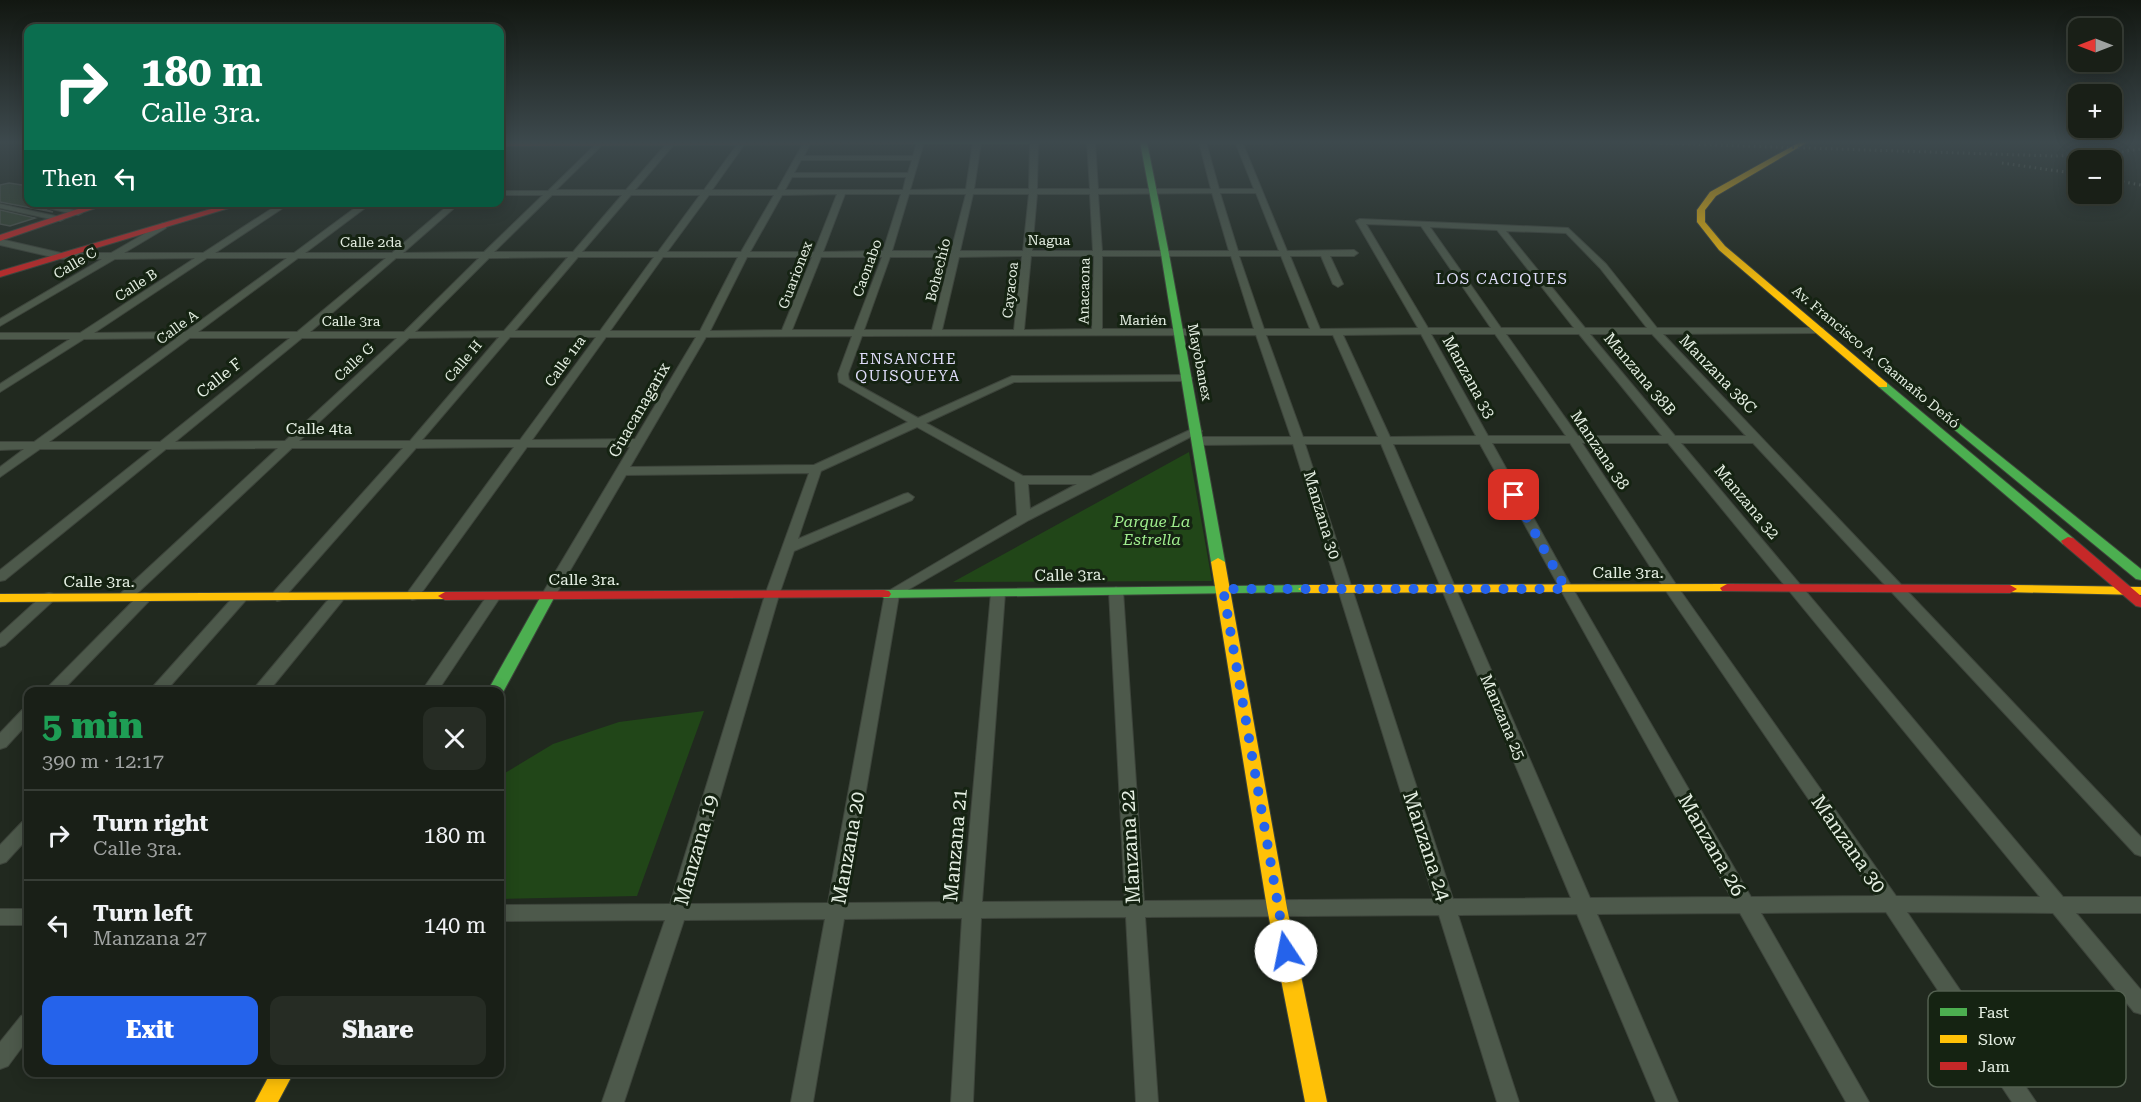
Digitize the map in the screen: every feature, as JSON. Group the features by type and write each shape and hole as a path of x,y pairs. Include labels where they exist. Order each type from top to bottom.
{"main road":[{"name":"Mayobanex","path":"1154,193 1277,908 1316,1102"},
{"name":"Av. Francisco A. Caamaño Deñó","path":"1714,193 1702,204 1699,214 1704,230 1722,248 2134,591 2141,603"},
{"name":"Av. Francisco A. Caamaño Deñó","path":"1737,193 1718,206 1715,217 1720,230 1735,247 1901,382"},
{"path":"0,240 95,207"},
{"path":"0,274 228,207"},
{"name":"Av. Francisco A. Caamaño Deñó","path":"1938,412 2141,576"},
{"name":"Calle 3ra.","path":"0,598 772,595 1223,589 1896,588 2134,591"},
{"name":"Guacanagarix","path":"498,687 548,596"},
{"path":"266,1102 280,1077"}],"street":[{"name":"Calle G","path":"125,597 406,335 550,193"},
{"name":"Calle H","path":"277,597 413,444 628,193"},
{"path":"661,193 747,193"},
{"name":"Guacanagarix","path":"548,596 703,334 779,193"},
{"name":"Guarionex","path":"786,334 841,193"},
{"name":"Caonabo","path":"906,193 887,254 843,374 844,382 918,423"},
{"name":"Bohechío","path":"936,334 970,193"},
{"name":"Cayacoa","path":"1019,334 1033,193"},
{"name":"Anacaona","path":"1095,193 1098,254 1097,333"},
{"name":"Manzana 30","path":"1215,193 1260,333 1298,440 1345,590"},
{"path":"1258,193 1316,332"},
{"name":"Calle 1ra","path":"411,596 705,194"},
{"path":"0,197 24,201"},
{"path":"0,206 60,219"},
{"path":"51,207 78,213"},
{"name":"Calle B","path":"0,389 280,207"},
{"name":"Calle A","path":"0,473 362,207"},
{"name":"Calle F","path":"0,577 300,335 451,207"},
{"name":"Manzana 33","path":"1423,223 1360,221 1425,332 1566,589"},
{"name":"Manzana 38C","path":"1423,223 1568,231 1603,266 1655,331 2141,849"},
{"name":"Manzana 38","path":"1423,223 1573,438 1671,588"},
{"name":"Calle C","path":"0,323 164,226"},
{"name":"Manzana 38B","path":"1498,226 1672,438"},
{"name":"Calle 2da","path":"0,240 61,256 744,255"},
{"path":"1324,253 1338,284"},
{"name":"Nagua","path":"744,255 1354,253"},
{"name":"Marién","path":"703,334 1819,330"},
{"name":"Manzana 25","path":"1336,333 1385,439 1667,1102"},
{"name":"Calle 3ra","path":"0,336 703,334"},
{"path":"622,471 816,469 1012,379 1187,378"},
{"path":"918,423 1021,480 1093,480"},
{"path":"891,593 1093,480 1197,436 1298,440 1757,439"},
{"name":"Manzana 32","path":"1672,438 2141,1005"},
{"name":"Calle 4ta","path":"0,446 639,443"},
{"name":"Manzana 19","path":"613,1102 677,912 772,595 816,469"},
{"path":"1021,480 1024,517"},
{"path":"789,548 908,497"},
{"name":"Manzana 30","path":"1671,588 1950,991"},
{"name":"Manzana 26","path":"1566,589 1857,1102"},
{"name":"Manzana 24","path":"1345,590 1508,1102"},
{"name":"Manzana 22","path":"1116,591 1147,1102"},
{"name":"Manzana 20","path":"802,1102 837,913 891,593"},
{"name":"Manzana 21","path":"962,1102 972,912 998,593"},
{"path":"432,687 494,596"},
{"path":"0,642 49,597"},
{"path":"56,687 145,597"},
{"path":"160,687 241,597"},
{"path":"263,687 338,597"},
{"path":"0,742 24,718"},
{"path":"0,856 24,831"},
{"path":"504,914 2056,903 2141,905"},
{"path":"0,917 24,917"},
{"path":"0,1059 24,1028"},
{"name":"Manzana 30","path":"2015,1087 2025,1102"}],"green space":[{"name":"Parque La Estrella","path":"1189,452 1212,581 953,582"},
{"path":"704,711 637,896 504,899 504,774 553,744 619,722"}],"building":[{"path":"0,193 24,193 24,207 0,202"},
{"path":"26,207 38,207 53,212"},
{"path":"0,210 35,218 10,226 0,224"}],"traffic: fast":[{"path":"1153,193 1218,562"},
{"path":"1883,385 2068,541"},
{"path":"1949,420 2141,576"},
{"path":"884,594 1305,589"},
{"path":"498,687 548,596"}],"traffic: slow":[{"path":"1714,193 1701,210 1701,222 1722,248 1883,385"},
{"path":"1218,562 1277,908 1316,1102"},
{"path":"1305,589 1727,588"},
{"path":"2010,589 2141,591"},
{"path":"0,598 445,596"},
{"path":"266,1102 280,1077"}],"traffic: jam":[{"path":"0,238 94,207"},
{"path":"0,274 228,207"},
{"path":"2068,541 2141,603"},
{"path":"1727,588 2010,589"},
{"path":"445,596 884,594"}],"district":[{"name":"LOS CACIQUES","path":"1502,279"},
{"name":"ENSANCHE QUISQUEYA","path":"908,368"}],"route":[{"path":"1286,951 1223,589 1566,589 1514,495"}]}
